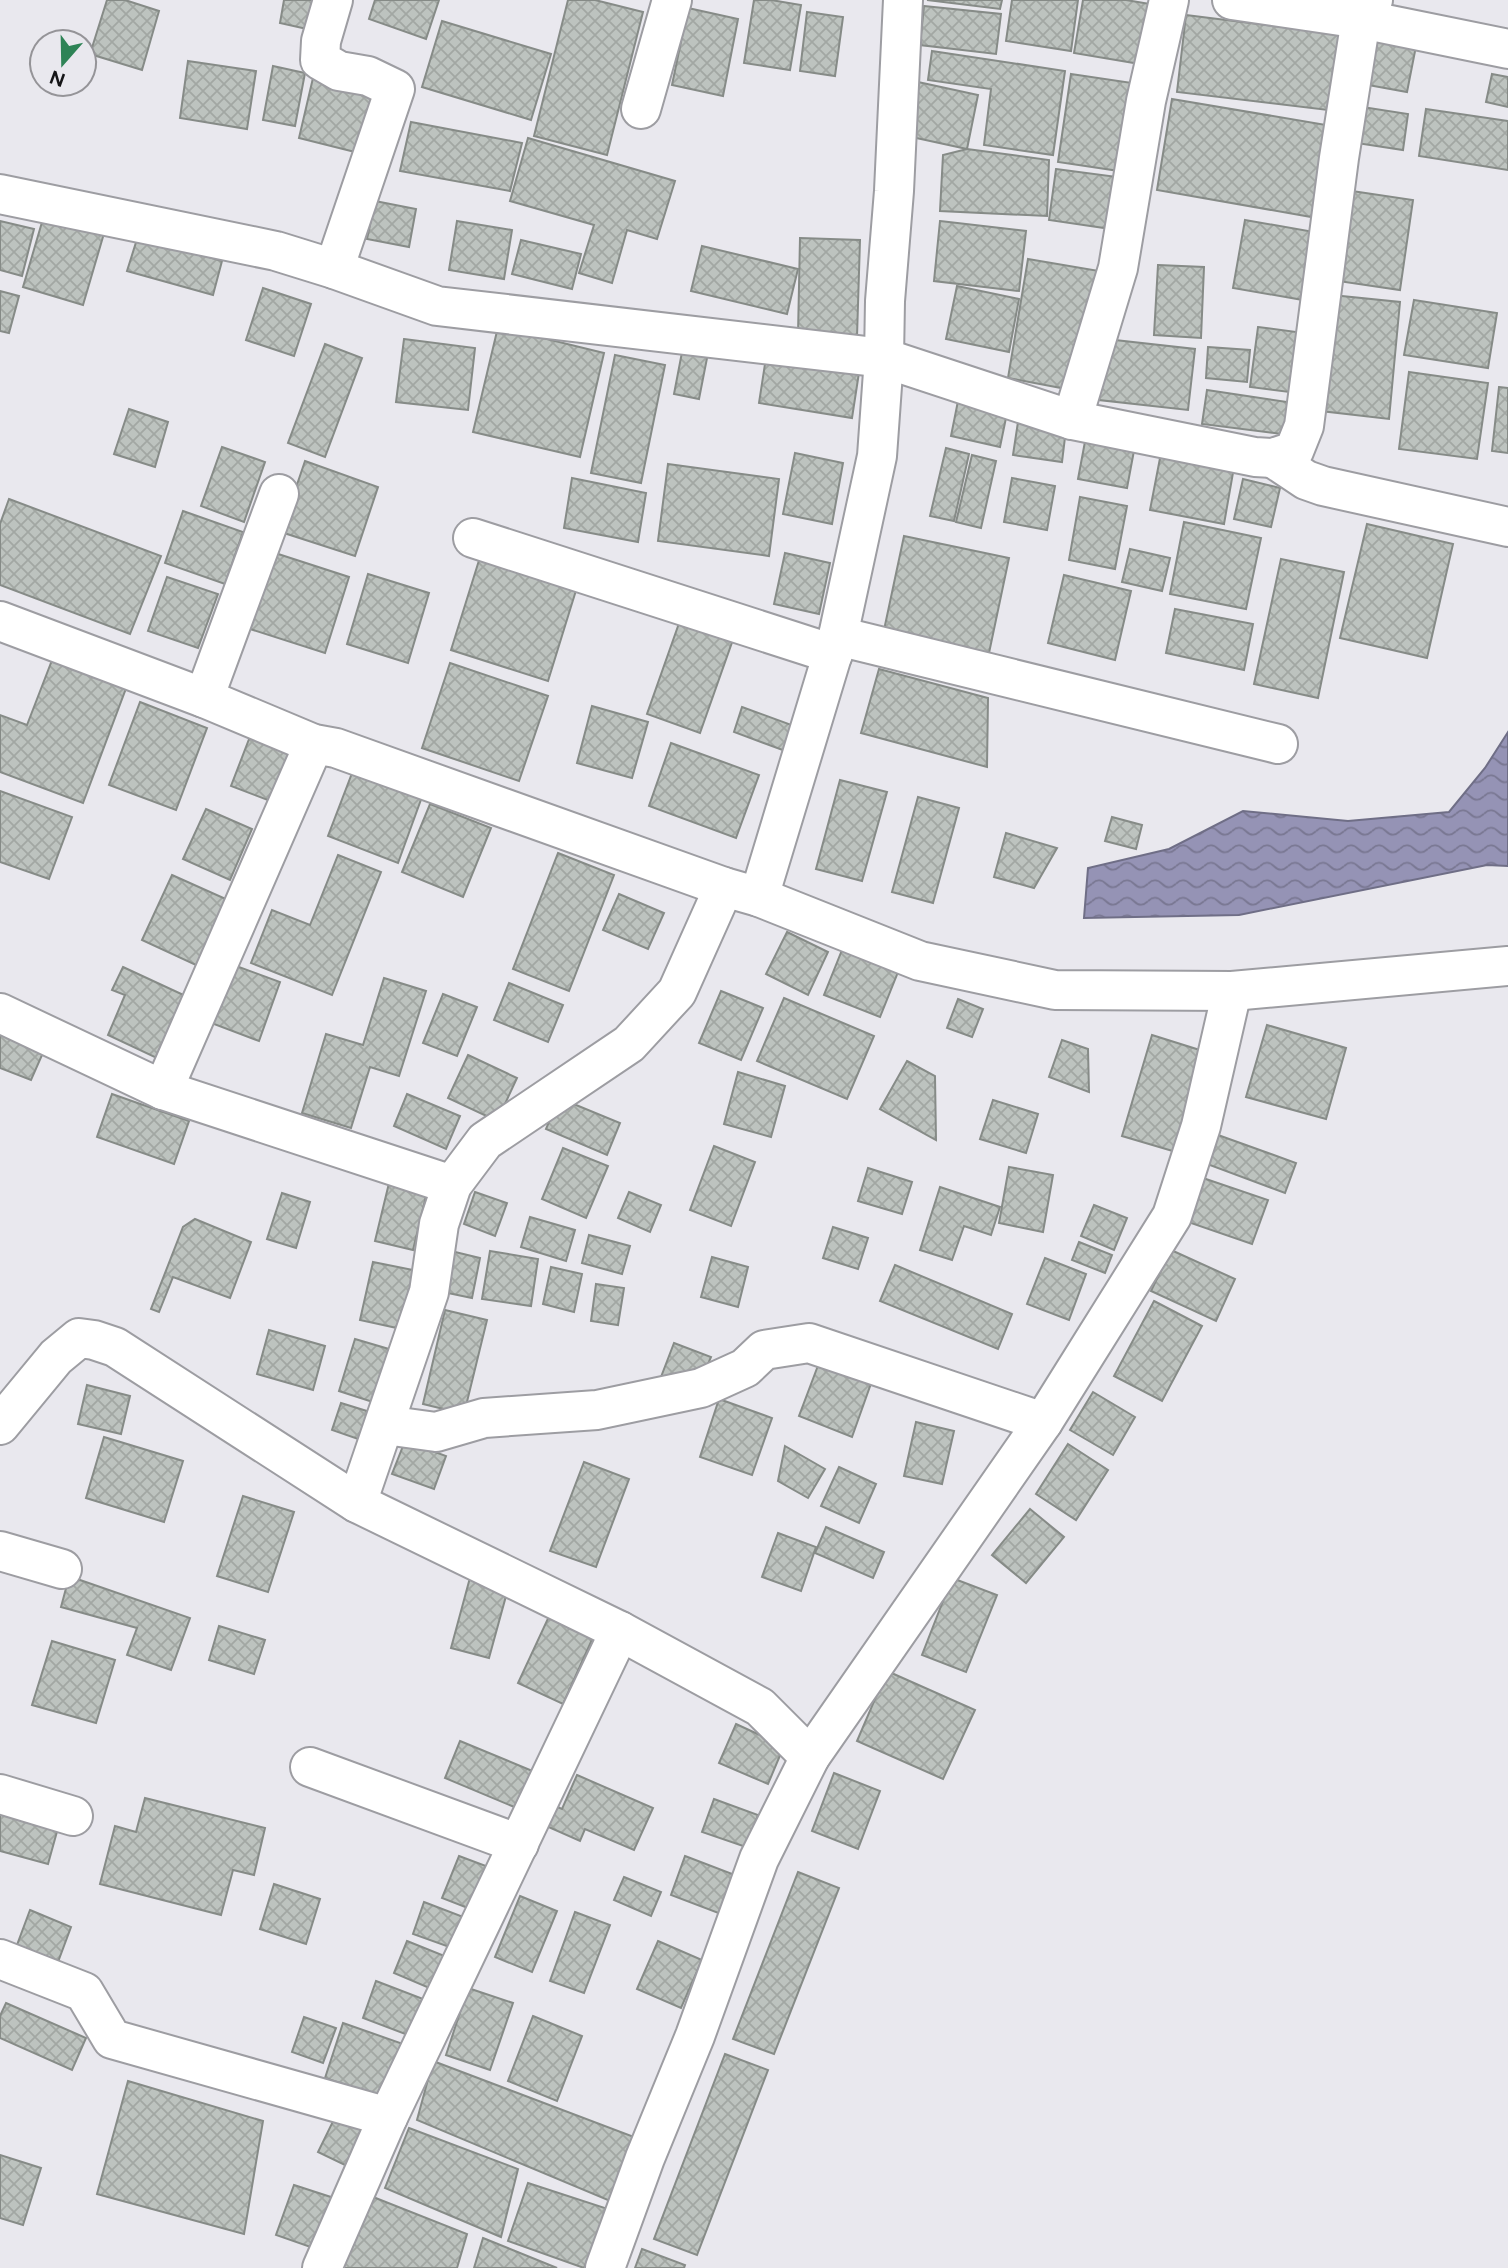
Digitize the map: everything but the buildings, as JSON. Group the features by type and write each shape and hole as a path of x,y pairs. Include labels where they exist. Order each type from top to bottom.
{"street":[{"path":"333,0 321,41 320,61 339,71 368,76 395,89 334,269"},
{"path":"641,109 672,0"},
{"path":"357,1503 429,1292 439,1224 452,1185 485,1141 629,1044 677,992 742,892 835,645 877,456 904,0"},
{"path":"1072,419 1118,268 1146,101 1169,0"},
{"path":"1232,0 1367,10 1508,49"},
{"path":"0,194 276,251 437,306 884,358 1072,419 1255,457 1273,458 1294,450 1304,426 1339,158 1367,10"},
{"path":"1273,458 1306,480 1323,486 1508,527"},
{"path":"204,698 279,494"},
{"path":"473,538 835,645 1278,744"},
{"path":"0,621 204,698 314,744 337,748 742,892 920,961 1055,990 1232,991 1508,966"},
{"path":"163,1090 314,744"},
{"path":"606,2268 759,1859 810,1758 1043,1422 1172,1216 1202,1126 1232,991"},
{"path":"0,1013 163,1090 452,1185"},
{"path":"0,1425 56,1357 79,1338 115,1347 357,1503 620,1632 760,1707 810,1758"},
{"path":"385,1425 436,1432 484,1418 597,1410 701,1388 745,1368 764,1350 809,1343 1043,1422"},
{"path":"0,1551 62,1569"},
{"path":"322,2268 388,2117 620,1632"},
{"path":"310,1767 519,1844"},
{"path":"0,1794 73,1816"},
{"path":"0,1959 84,1992 112,2039 388,2117"}],"water":[{"path":"1508,732 1508,866 1487,865 1239,915 1084,918 1088,868 1169,849 1243,811 1348,821 1449,812 1485,768"}]}
